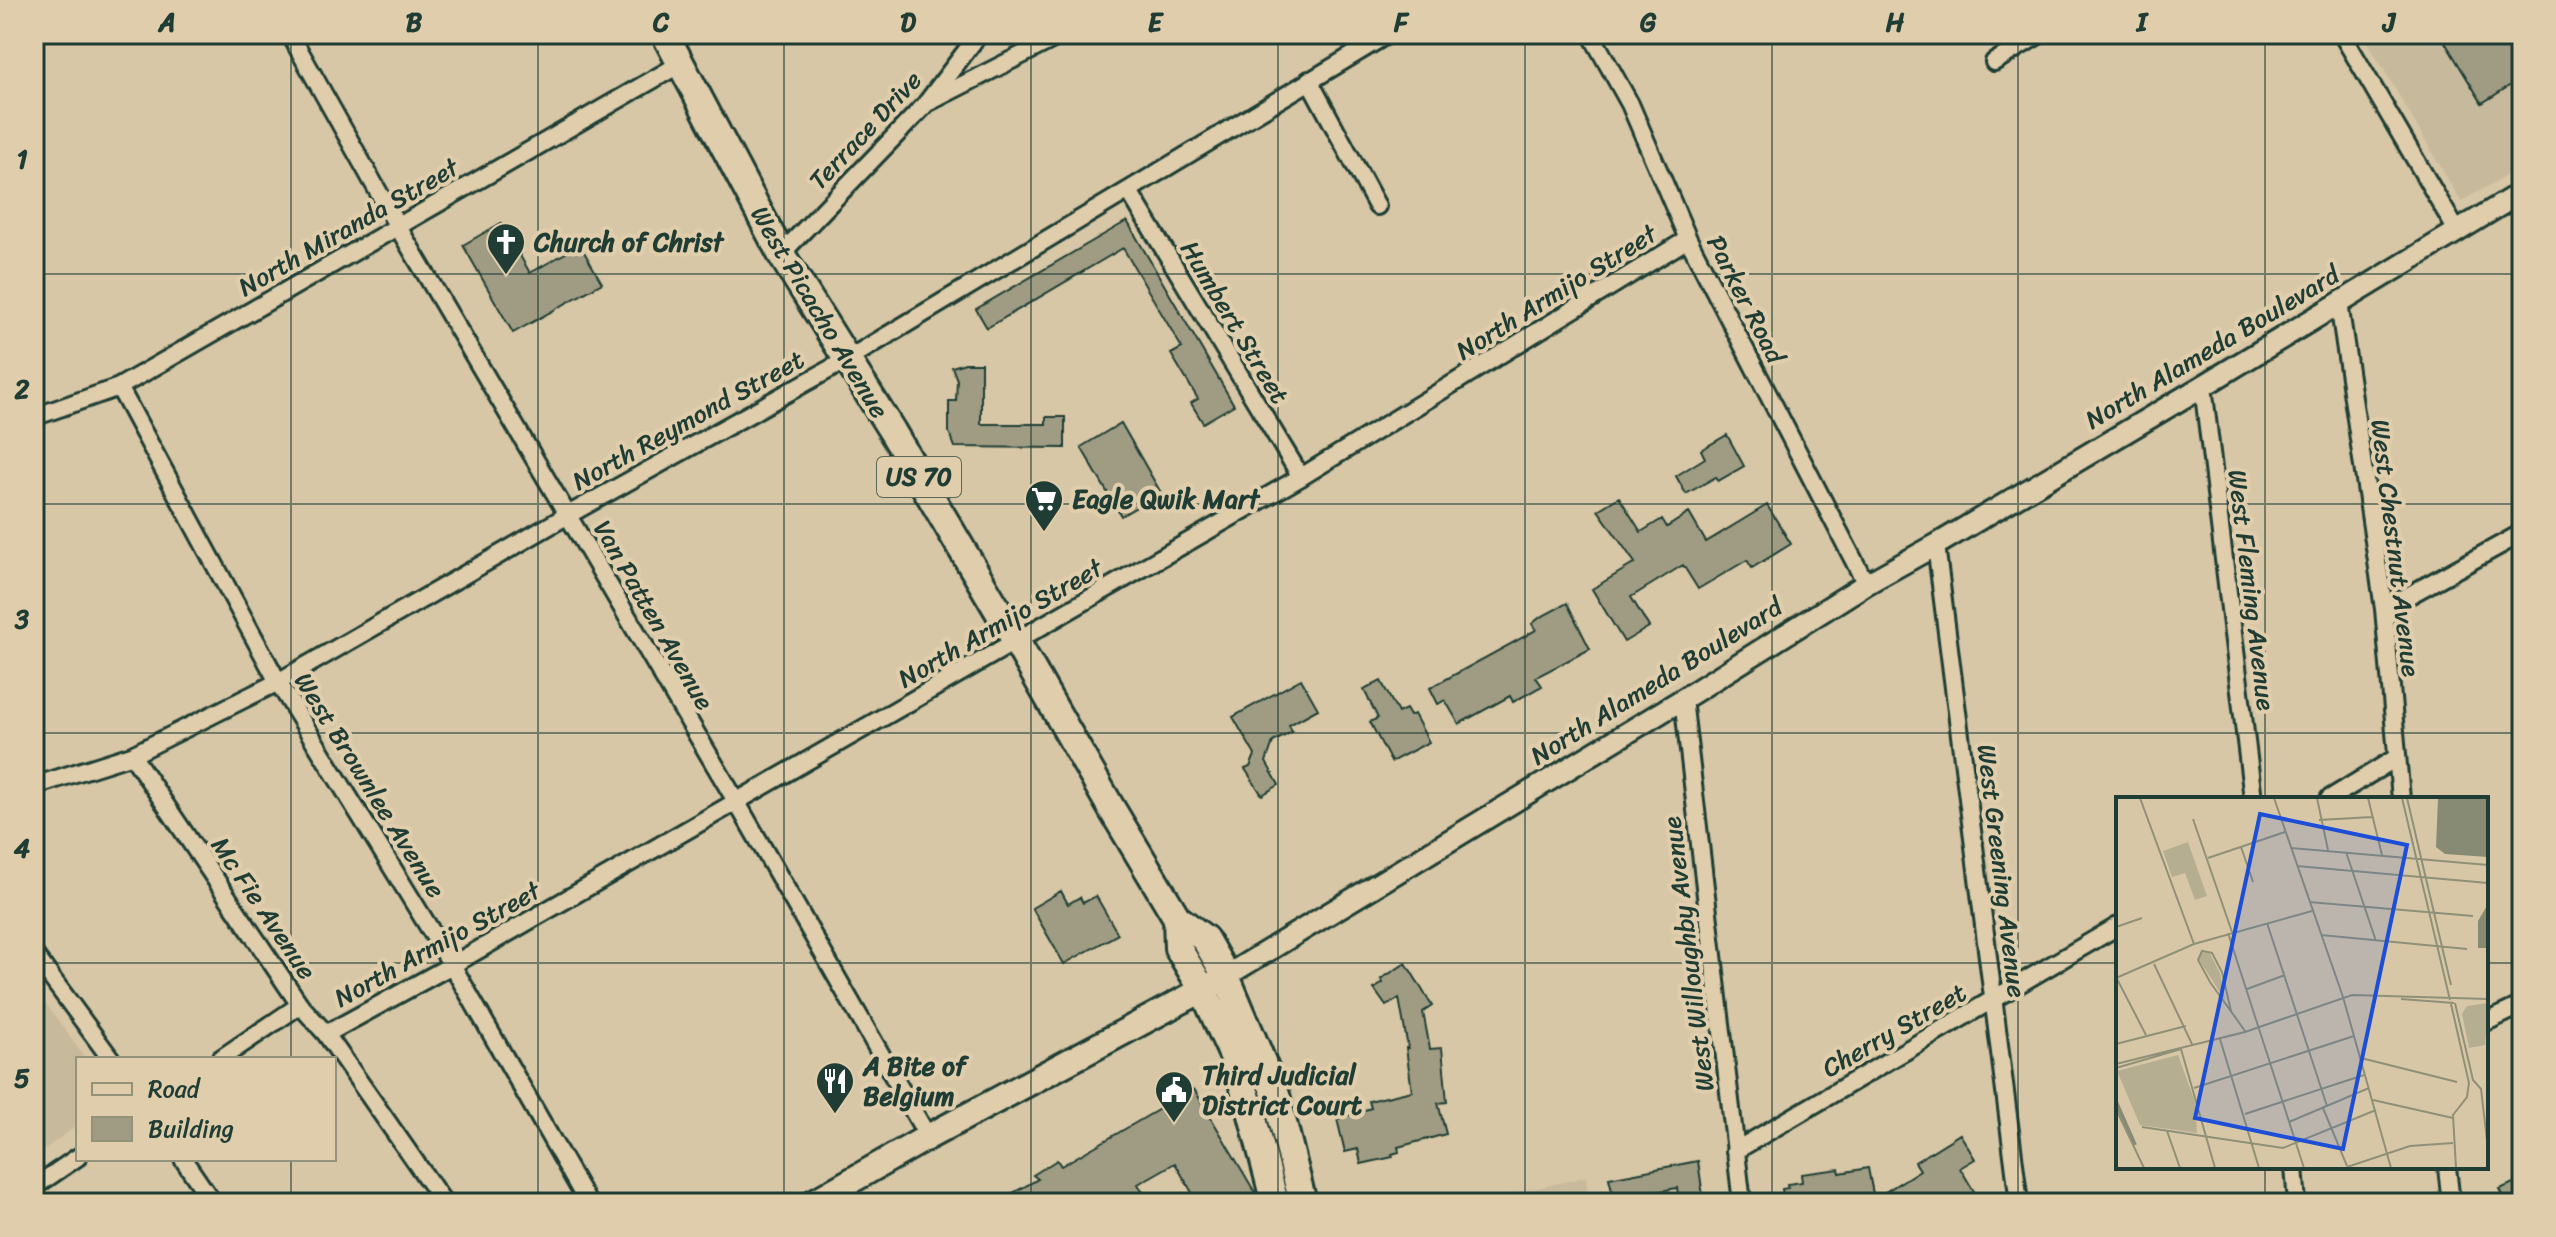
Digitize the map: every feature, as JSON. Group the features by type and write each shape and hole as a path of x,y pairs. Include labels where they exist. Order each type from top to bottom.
{"main road":[{"name":"West Picacho Avenue","path":"665,34 781,254 848,359 1177,918 1205,939 1226,976 1276,1095 1303,1203"},
{"name":"West Picacho Avenue","path":"1177,918 1178,948 1204,992 1233,1056 1275,1203"},
{"name":"North Alameda Boulevard","path":"812,1203 928,1137 1204,992 1226,976"}],"street":[{"name":"Van Patten Avenue","path":"290,34 398,227 736,801 928,1137"},
{"name":"Terrace Drive","path":"781,254 925,105 979,34"},
{"path":"925,105 1063,34"},
{"name":"North Reymond Street","path":"34,786 132,755 278,682 848,359 1388,34"},
{"name":"Parker Road","path":"1591,34 1630,104 1688,239 1866,584"},
{"path":"1994,62 2040,34"},
{"path":"2342,34 2457,231"},
{"name":"North Miranda Street","path":"34,417 119,387 680,64"},
{"path":"1309,80 1377,206"},
{"name":"Humbert Street","path":"1129,191 1301,477"},
{"name":"North Alameda Boulevard","path":"1226,976 1683,699 1866,584 2203,386 2522,192"},
{"name":"North Armijo Street","path":"326,1034 452,965 1301,477 1688,239"},
{"name":"West Chestnut Avenue","path":"2339,303 2384,609 2401,797"},
{"name":"West Fleming Avenue","path":"2203,386 2253,797"},
{"name":"West Brownlee Avenue","path":"119,387 278,682 452,965 588,1203"},
{"path":"2384,609 2522,533"},
{"name":"West Greening Avenue","path":"1936,545 2019,1203"},
{"name":"West Willoughby Avenue","path":"1683,699 1742,1203"},
{"name":"Mc Fie Avenue","path":"132,755 300,1005 326,1034 444,1203"},
{"path":"2332,797 2396,758"},
{"name":"Cherry Street","path":"1735,1151 2116,927"},
{"path":"34,954 110,1057"},
{"name":"North Armijo Street","path":"223,1057 300,1005"},
{"path":"2488,1021 2522,1005"},
{"path":"34,1187 76,1158"},
{"path":"184,1161 213,1203"},
{"path":"2294,1169 2297,1203"},
{"path":"2447,1169 2451,1203"}],"shaded area":[{"path":"2363,34 2522,34 2522,166 2461,202"},
{"path":"34,987 85,1057 76,1057 76,1126 34,1157"},
{"path":"1586,1177 1589,1203 1471,1203"}],"building":[{"path":"2440,34 2522,34 2522,78 2482,103"},
{"path":"1127,221 1234,405 1203,423 1191,403 1198,399 1171,354 1182,348 1123,248 987,328 976,309"},
{"name":"Church of Christ","path":"501,223 530,273 580,245 602,283 513,333 463,245"},
{"path":"981,363 981,424 1046,424 1046,417 1065,417 1065,448 955,447 949,432 949,401 956,401 957,380 952,367"},
{"path":"1121,423 1161,493 1121,516 1081,447"},
{"path":"1727,435 1744,466 1686,494 1676,476 1705,458 1701,450"},
{"path":"1619,497 1641,532 1662,519 1667,527 1689,513 1706,542 1767,505 1791,544 1752,568 1747,560 1698,589 1683,565 1631,597 1649,627 1624,642 1592,589 1635,563 1598,510"},
{"path":"1567,603 1590,649 1536,677 1542,686 1513,702 1510,696 1459,724 1445,700 1438,704 1430,688 1536,630 1532,624"},
{"path":"1301,679 1318,709 1289,725 1292,732 1273,742 1266,762 1279,785 1262,795 1245,769 1250,767 1255,755 1233,717"},
{"path":"1381,681 1398,713 1406,709 1410,716 1414,714 1429,742 1391,762 1370,722 1378,718 1364,690"},
{"path":"1061,891 1068,904 1080,897 1083,903 1096,896 1118,934 1064,964 1032,908"},
{"path":"1406,963 1432,1006 1423,1012 1430,1049 1442,1048 1447,1102 1438,1103 1446,1134 1398,1147 1399,1152 1392,1154 1393,1157 1361,1164 1358,1149 1345,1152 1337,1119 1371,1108 1369,1101 1412,1091 1399,998 1386,1006 1374,989 1383,983 1381,979"},
{"name":"Third Judicial District Court","path":"1194,1089 1256,1194 1258,1203 1198,1203 1175,1163 1138,1184 1149,1203 995,1203 1038,1179 1033,1175 1057,1160 1061,1166"},
{"path":"1960,1134 1975,1159 1960,1168 1981,1203 1784,1203 1782,1189 1788,1188 1787,1184 1802,1182 1801,1174 1839,1169 1840,1173 1868,1168 1874,1199 1920,1170 1915,1162"},
{"path":"1698,1161 1704,1203 1680,1203 1677,1188 1629,1197 1630,1203 1615,1203 1609,1178"},
{"path":"2522,1179 2522,1203 2507,1203 2500,1189"}],"place":[{"name":"Church of Christ","path":"506,276"},
{"name":"Eagle Qwik Mart","path":"1044,533"},
{"name":"A Bite of Belgium","path":"835,1115"},
{"name":"Third Judicial District Court","path":"1174,1124"}]}
